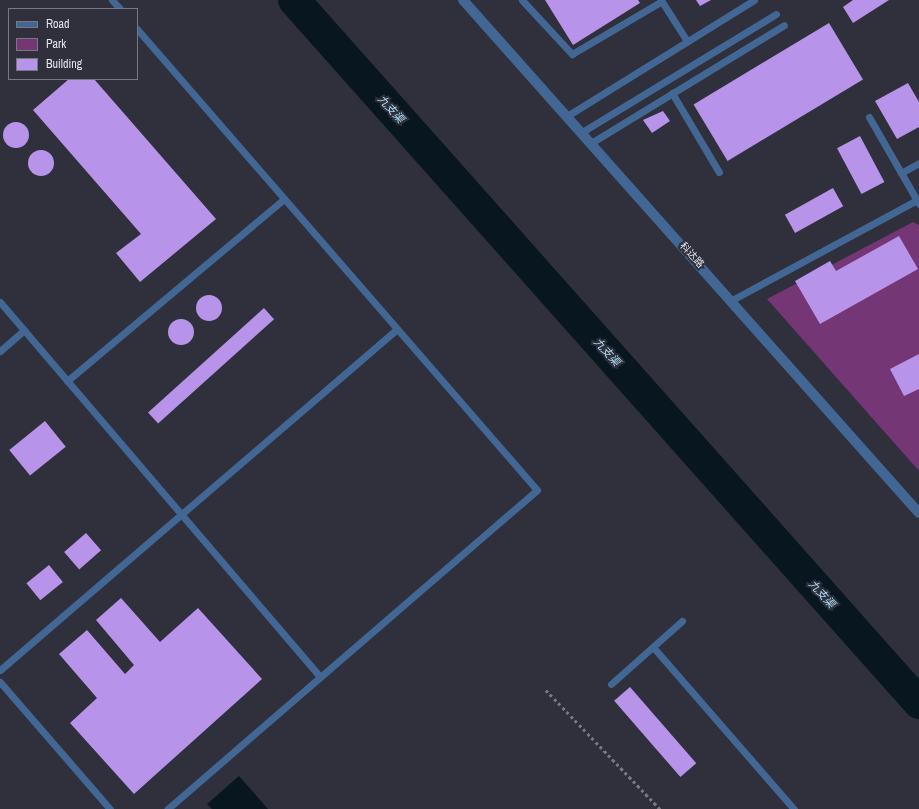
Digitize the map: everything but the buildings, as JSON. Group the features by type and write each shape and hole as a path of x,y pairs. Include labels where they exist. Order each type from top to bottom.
{"street":[{"name":"科达路","path":"462,0 732,300 919,512"}],"lane":[{"path":"112,0 119,8"},
{"path":"522,0 572,54 662,1 687,42"},
{"path":"567,116 754,0"},
{"path":"582,132 776,14"},
{"path":"591,143 784,25"},
{"path":"138,30 537,490 168,809"},
{"path":"672,93 719,172"},
{"path":"732,300 918,202 869,117"},
{"path":"901,173 919,163"},
{"path":"67,380 284,199"},
{"path":"0,302 320,677"},
{"path":"0,670 397,329"},
{"path":"0,351 24,330"},
{"path":"611,684 682,621"},
{"path":"653,647 794,809"},
{"path":"0,682 110,809"}],"path":[{"path":"546,690 660,809"}],"green space":[{"path":"913,222 919,225 919,471 767,299"}],"water":[{"path":"239,776 268,809 212,809 207,804"}],"waterway":[{"name":"九支渠","path":"294,0 919,703"}]}
